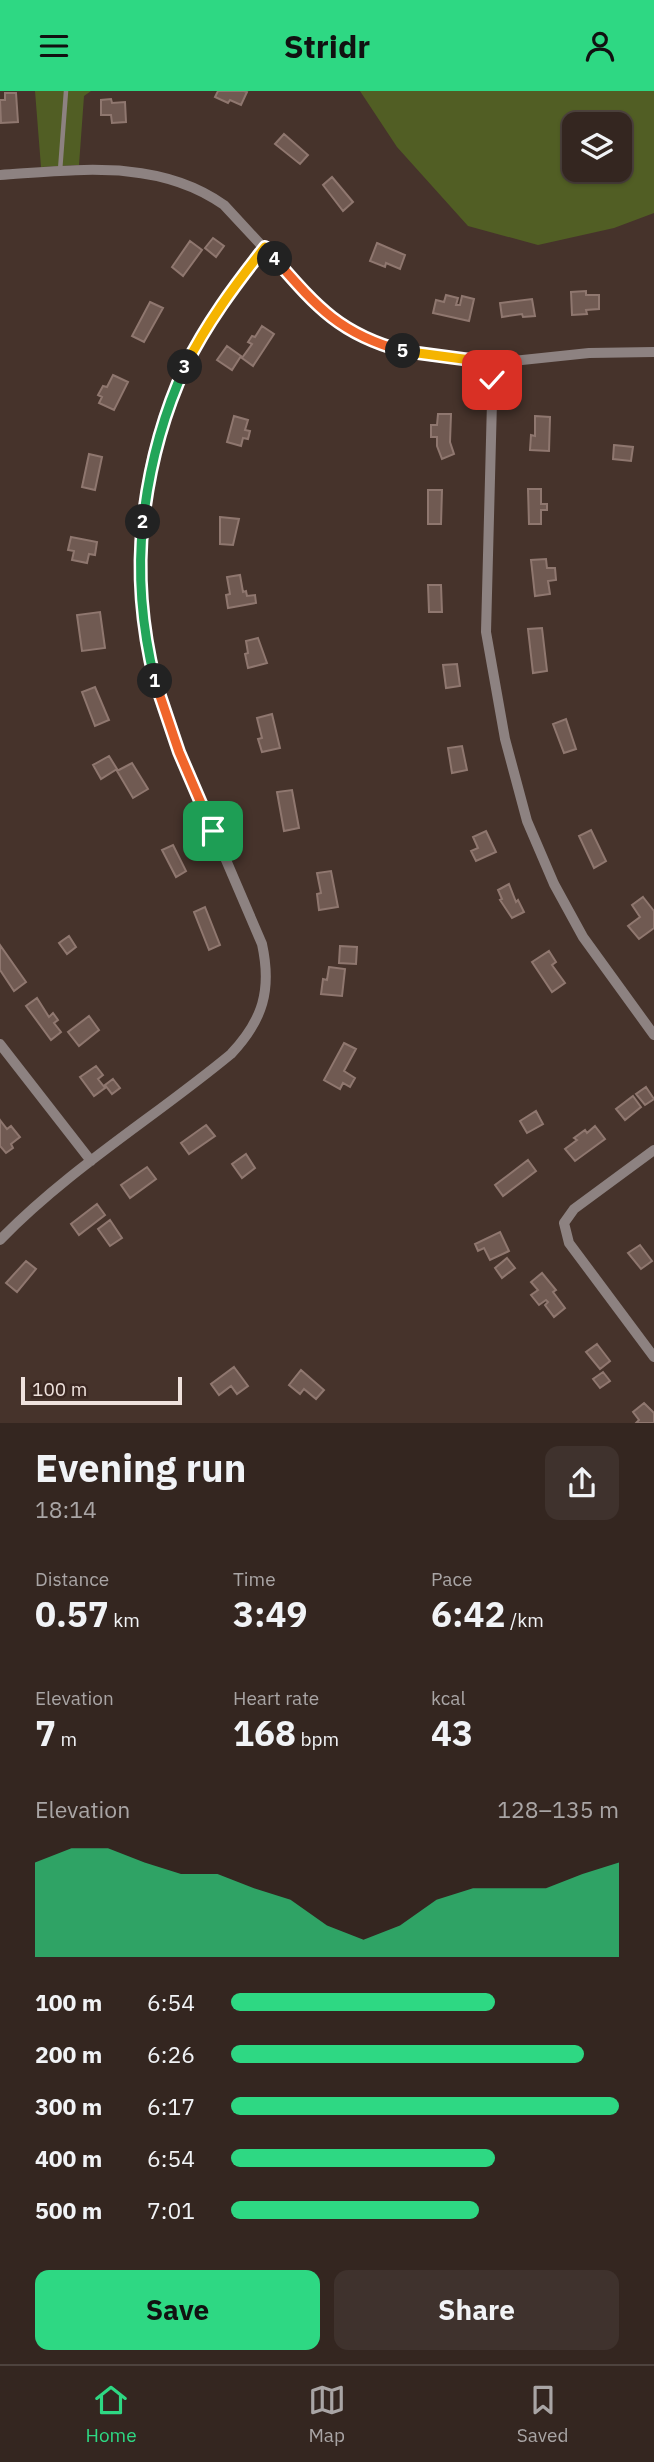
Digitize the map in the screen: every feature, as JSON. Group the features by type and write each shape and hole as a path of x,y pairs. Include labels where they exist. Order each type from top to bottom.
{"street":[{"path":"0,175 142,171 172,178 210,195 224,205 339,324 369,340 408,352 493,363 589,353 654,352"},
{"path":"0,1240 91,1161 231,1054 245,1039 256,1021 267,984 262,944 179,752 155,680 144,631 140,585 140,549 148,486 161,428 172,396 205,331 236,283 265,247"},
{"path":"493,363 486,632 505,739 527,821 554,884 583,937 654,1035"},
{"path":"0,1044 91,1161"},
{"path":"654,1150 574,1209 564,1223 569,1243 654,1357"}],"lane":[{"path":"60,172 66,91"}],"green space":[{"path":"35,91 91,91 84,96 79,165 41,167"},
{"path":"360,91 654,91 654,213 614,228 538,245 468,226 397,147"}],"building":[{"path":"218,91 247,92 241,105 215,97"},
{"path":"5,93 16,93 18,122 1,123 0,100 5,100"},
{"path":"111,99 112,103 125,102 126,122 112,123 111,115 101,115 101,100"},
{"path":"284,134 308,155 300,164 275,144"},
{"path":"332,177 353,202 343,211 323,185"},
{"path":"213,238 224,246 216,257 205,248"},
{"path":"190,241 202,250 183,276 172,267"},
{"path":"377,243 405,255 400,269 386,263 385,267 370,261"},
{"path":"586,291 586,295 599,295 599,309 586,310 587,314 572,315 571,292"},
{"path":"446,295 458,298 456,305 460,305 462,296 474,299 469,321 433,313 436,300 444,302"},
{"path":"532,299 535,316 523,317 522,314 502,317 500,303"},
{"path":"150,302 163,308 144,342 132,336"},
{"path":"262,326 274,334 253,366 242,358 252,344 248,342"},
{"path":"227,346 241,356 232,370 217,360"},
{"path":"113,375 128,382 114,410 99,403 102,397 98,395 103,386 107,387"},
{"path":"438,414 451,414 450,442 454,454 442,459 437,437 431,437 431,425 437,425"},
{"path":"234,416 248,420 245,430 250,431 248,439 243,438 241,446 227,442"},
{"path":"535,416 550,417 549,451 530,450 531,435 535,436"},
{"path":"614,445 633,447 631,461 613,459"},
{"path":"89,454 102,457 95,490 82,487"},
{"path":"528,489 541,489 541,504 547,504 547,510 541,510 541,524 529,524"},
{"path":"428,490 442,490 441,524 428,524"},
{"path":"220,517 239,519 233,545 220,544"},
{"path":"71,537 97,542 95,555 89,554 87,563 72,560 74,551 68,550"},
{"path":"546,559 547,568 555,568 556,580 548,581 550,594 535,596 531,560"},
{"path":"240,575 243,592 246,591 247,596 255,595 256,603 228,608 226,595 230,594 227,577"},
{"path":"428,585 441,585 442,612 429,612"},
{"path":"100,612 105,648 82,651 77,615"},
{"path":"542,628 547,671 533,673 528,629"},
{"path":"258,638 267,663 248,668 246,641"},
{"path":"457,664 460,686 446,688 443,665"},
{"path":"95,687 109,720 95,726 82,692"},
{"path":"272,714 280,748 262,752 257,718"},
{"path":"566,719 576,749 564,753 553,724"},
{"path":"462,746 467,770 452,773 448,748"},
{"path":"109,756 117,769 101,779 93,765"},
{"path":"132,763 148,789 133,798 117,771"},
{"path":"292,790 299,828 284,831 277,792"},
{"path":"591,830 606,861 594,868 579,836"},
{"path":"486,831 496,852 476,861 471,851 478,848 473,837"},
{"path":"173,845 186,871 176,877 162,850"},
{"path":"331,871 338,907 319,910 317,894 321,893 317,873"},
{"path":"509,884 516,902 518,900 524,912 512,918 500,900 502,899 498,890"},
{"path":"643,897 654,911 654,928 639,939 628,926 640,917 632,905"},
{"path":"205,907 220,945 209,950 194,912"},
{"path":"69,936 76,947 67,954 59,943"},
{"path":"0,945 26,982 14,991 0,970"},
{"path":"340,946 357,947 356,964 339,963"},
{"path":"549,951 556,962 552,965 565,983 552,992 532,962"},
{"path":"329,967 345,969 342,996 321,994 323,979 327,980"},
{"path":"37,998 49,1017 53,1013 58,1020 54,1023 61,1032 51,1040 26,1006"},
{"path":"89,1016 99,1030 79,1046 68,1032"},
{"path":"344,1043 356,1049 344,1071 355,1078 350,1087 343,1083 340,1089 324,1080"},
{"path":"96,1066 103,1075 98,1079 105,1088 94,1096 80,1077"},
{"path":"113,1079 120,1088 112,1094 105,1085"},
{"path":"646,1087 654,1099 645,1105 636,1094"},
{"path":"633,1096 641,1107 625,1120 616,1109"},
{"path":"536,1111 543,1124 527,1133 520,1121"},
{"path":"0,1120 7,1129 11,1126 20,1137 11,1144 13,1148 6,1153 0,1146"},
{"path":"206,1125 215,1136 189,1154 181,1143"},
{"path":"595,1126 605,1139 575,1161 565,1149 577,1140 574,1138 585,1130 587,1133"},
{"path":"246,1154 255,1168 242,1178 232,1164"},
{"path":"528,1160 536,1171 503,1196 495,1185"},
{"path":"147,1167 156,1179 130,1198 121,1185"},
{"path":"97,1204 105,1215 79,1235 71,1224"},
{"path":"110,1220 122,1238 110,1246 98,1229"},
{"path":"500,1232 509,1251 490,1260 484,1248 478,1251 475,1244"},
{"path":"640,1245 652,1261 641,1269 628,1253"},
{"path":"507,1258 515,1268 502,1278 495,1268"},
{"path":"26,1261 36,1269 17,1292 6,1283"},
{"path":"542,1273 556,1290 553,1292 565,1308 554,1317 545,1305 548,1302 546,1300 539,1305 531,1295 538,1290 531,1282"},
{"path":"597,1344 610,1361 600,1369 586,1352"},
{"path":"234,1367 248,1386 237,1394 231,1386 219,1395 211,1384"},
{"path":"301,1370 324,1390 316,1399 304,1389 300,1394 289,1385"},
{"path":"603,1372 610,1381 600,1388 593,1379"},
{"path":"644,1403 654,1413 654,1423 636,1423 639,1420 633,1412"}],"route":[{"path":"213,831 179,752 155,680 144,631 140,585 140,549 145,507 161,428 172,396 205,331 236,283 265,247 301,288 339,324 369,340 408,352 493,363 492,380"}]}
